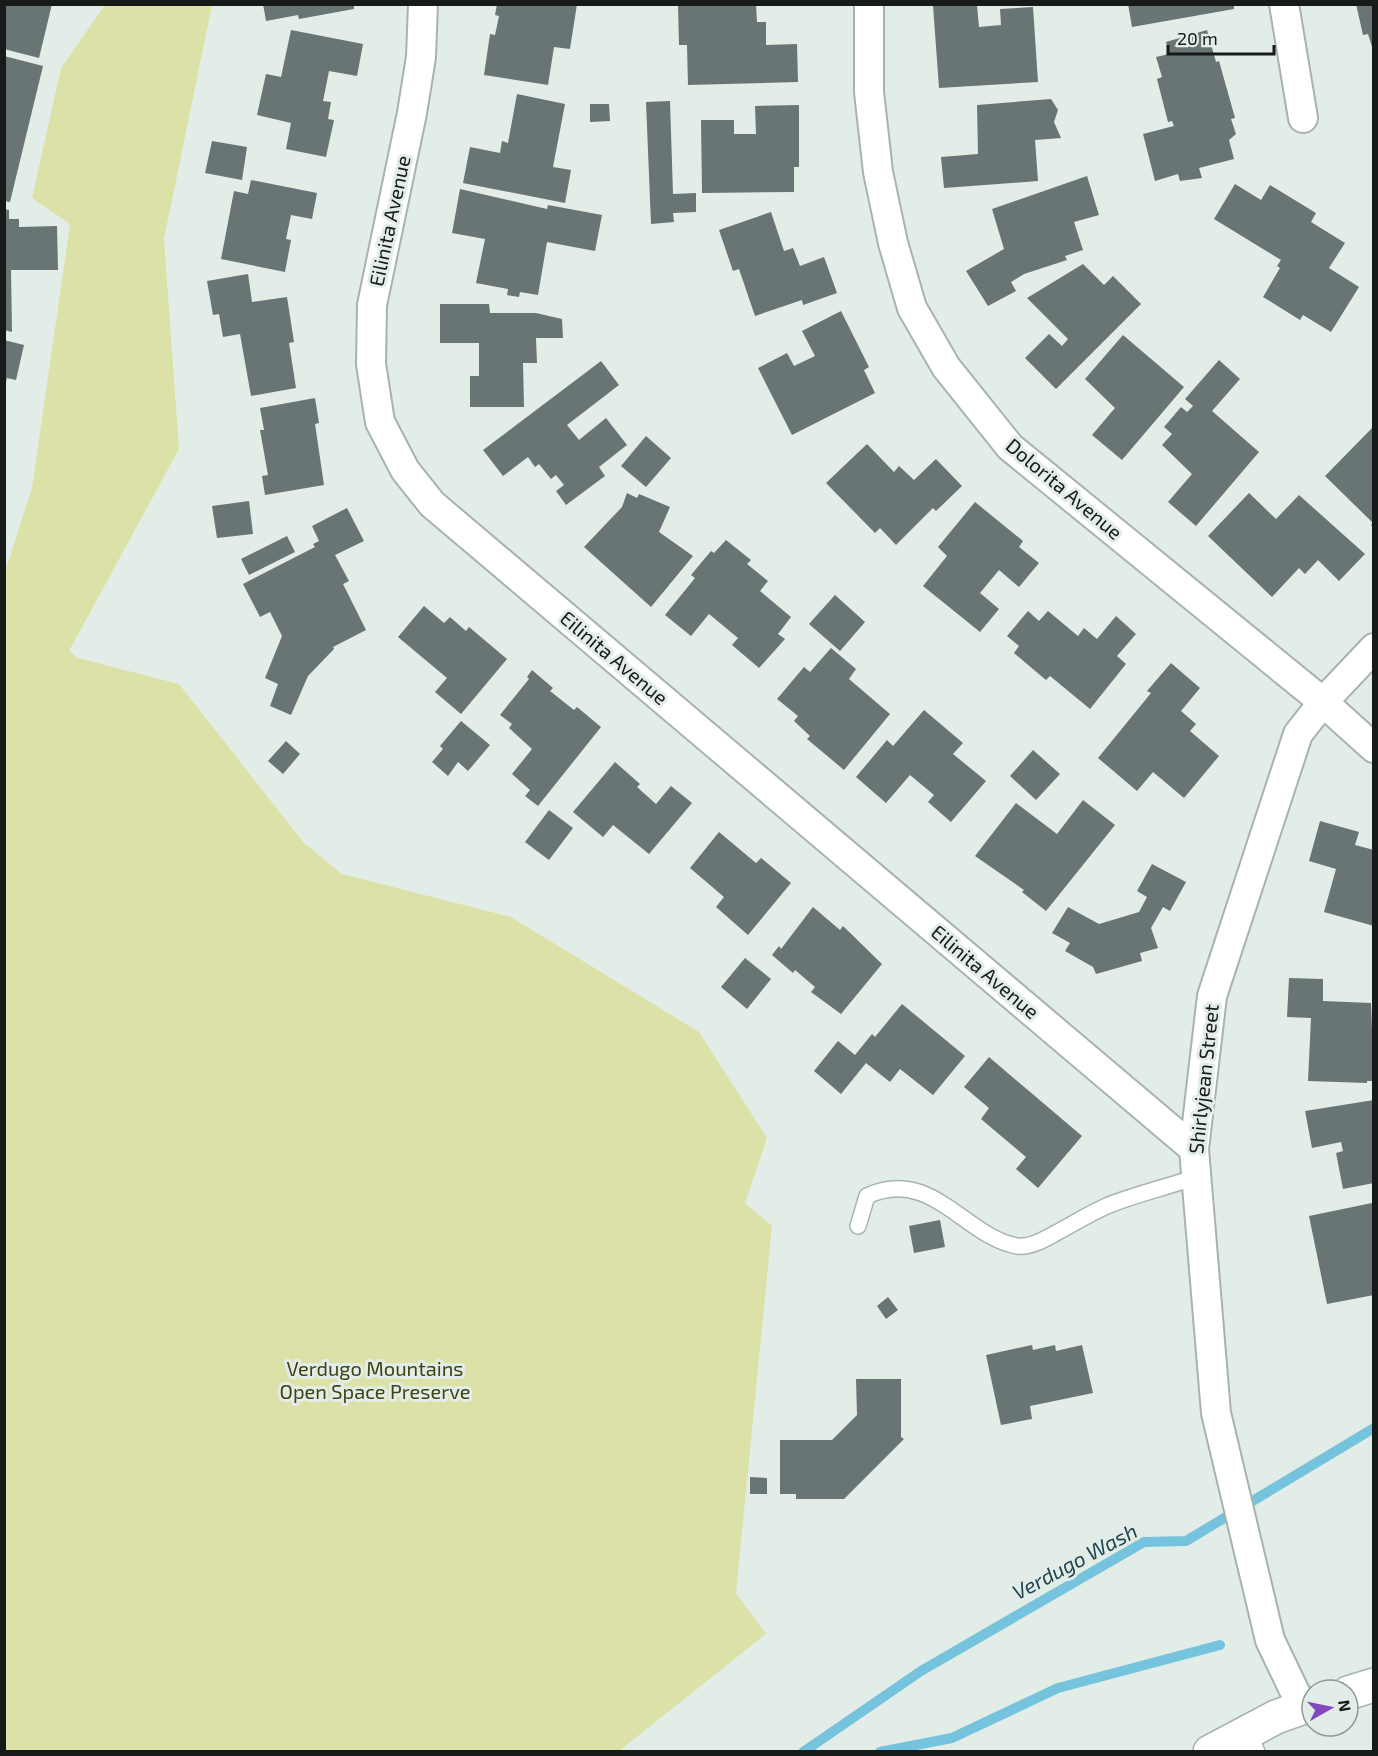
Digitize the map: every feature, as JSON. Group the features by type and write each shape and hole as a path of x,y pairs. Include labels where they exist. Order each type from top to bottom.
{"main road":[{"path":"1210,1752 1253,1742 1300,1710"}],"street":[{"name":"Eilinita Avenue","path":"423,4 421,57 412,113 372,304 371,364 380,422 405,470 432,504 1194,1149"},
{"name":"Dolorita Avenue","path":"869,4 869,92 878,172 893,243 912,308 946,367 1010,447 1323,702 1374,748"},
{"path":"1284,4 1303,118"},
{"name":"Shirlyjean Street","path":"1300,1693 1270,1640 1216,1413 1194,1149 1212,996 1298,734 1323,702 1374,648"}],"lane":[{"path":"858,1226 867,1196 883,1189 908,1189 944,1204 993,1235 1018,1246 1040,1242 1108,1206 1196,1177"}],"green space":[{"name":"Verdugo Mountains Open Space Preserve","path":"105,5 212,5 164,239 179,449 69,651 78,658 179,684 304,843 342,874 511,917 699,1032 767,1138 745,1203 772,1226 736,1593 766,1634 619,1751 5,1751 5,572 32,488 70,224 32,198 61,68"}],"building":[{"path":"4,4 52,4 39,58 4,49"},
{"path":"263,4 354,4 354,9 299,19 298,15 266,21"},
{"path":"497,4 577,4 570,49 554,47 548,85 484,75 490,34 495,35 499,16 495,15"},
{"path":"756,4 757,22 766,22 766,45 797,44 798,82 688,85 687,45 679,45 678,6"},
{"path":"1128,4 1234,4 1234,9 1132,27"},
{"path":"1356,4 1374,4 1374,53 1368,34 1363,35"},
{"path":"933,5 977,5 979,27 1001,25 1000,9 1033,7 1038,82 939,88"},
{"path":"291,30 363,44 357,76 329,71 323,101 331,102 328,119 334,120 326,157 286,149 291,123 257,115 266,74 281,77"},
{"path":"1207,30 1216,62 1219,61 1235,118 1231,119 1236,134 1229,140 1234,159 1199,168 1202,178 1180,181 1178,174 1155,181 1143,134 1174,126 1172,121 1168,122 1157,79 1162,77 1156,57 1169,54 1166,42"},
{"path":"4,56 43,66 10,202 4,201"},
{"path":"517,94 565,104 553,167 571,170 565,203 463,183 470,147 500,153 502,141 508,143"},
{"path":"1051,99 1058,110 1054,122 1061,138 1035,140 1038,181 944,188 941,157 978,154 977,105"},
{"path":"670,101 673,194 696,193 696,212 673,213 674,222 651,224 646,102"},
{"path":"590,104 609,104 610,121 590,122"},
{"path":"799,105 799,167 794,167 794,192 702,193 701,120 734,120 734,134 756,134 755,106"},
{"path":"212,141 247,147 242,180 205,173"},
{"path":"1087,176 1099,215 1074,222 1083,250 1065,256 1067,260 1024,274 1011,282 1016,291 988,306 966,271 1004,249 992,209"},
{"path":"251,180 317,193 312,219 291,215 286,239 291,240 285,272 221,259 234,191 248,194"},
{"path":"1235,184 1261,200 1270,185 1316,213 1311,222 1345,243 1329,268 1359,287 1331,332 1303,315 1300,320 1263,297 1280,268 1277,266 1281,260 1214,219"},
{"path":"460,189 547,209 548,205 602,215 595,251 547,242 538,295 520,292 519,297 507,295 508,289 476,283 485,239 452,233"},
{"path":"4,209 9,210 9,219 19,219 19,227 57,226 58,270 11,270 12,332 4,330"},
{"path":"771,212 784,251 793,248 800,266 824,257 837,293 803,305 802,300 755,316 739,269 733,271 719,230"},
{"path":"1083,264 1104,285 1113,276 1141,304 1056,389 1025,358 1049,334 1062,346 1068,339 1027,298"},
{"path":"248,274 252,302 287,297 294,342 289,343 296,388 251,396 240,334 223,337 219,314 213,315 207,281"},
{"path":"440,304 489,304 490,313 536,313 562,319 563,338 536,338 537,363 523,363 524,407 470,407 470,376 479,376 479,343 440,343"},
{"path":"841,311 869,367 864,370 875,393 792,435 758,368 787,353 794,366 815,356 802,331"},
{"path":"1123,335 1184,387 1122,460 1092,435 1115,408 1085,379"},
{"path":"4,340 24,345 16,380 7,378 5,386"},
{"path":"1219,360 1240,379 1212,411 1259,452 1196,526 1168,502 1192,474 1162,445 1172,434 1164,427 1181,407 1187,412 1193,406 1185,399"},
{"path":"601,361 619,385 567,425 579,440 606,418 627,445 599,467 605,476 566,505 556,491 564,485 556,475 551,479 539,464 535,467 528,457 503,476 483,450"},
{"path":"315,398 319,423 315,424 324,485 265,495 262,476 268,475 260,430 264,430 260,408"},
{"path":"1374,426 1374,528 1371,525 1373,523 1325,476"},
{"path":"646,436 671,458 646,487 621,466"},
{"path":"867,444 894,472 899,466 914,480 936,459 962,486 936,511 933,508 896,545 880,528 875,533 826,483"},
{"path":"627,493 637,498 639,494 670,507 659,532 693,556 651,607 584,547 622,507"},
{"path":"1249,493 1276,519 1299,495 1365,554 1339,581 1318,560 1305,574 1299,568 1272,597 1208,536"},
{"path":"249,501 253,534 217,538 212,506"},
{"path":"975,502 1023,541 1019,547 1039,563 1019,587 999,570 980,593 999,609 980,632 923,586 947,556 938,547"},
{"path":"347,508 364,541 335,555 349,581 343,584 366,630 333,647 334,649 308,676 291,715 270,706 278,684 265,678 282,636 270,612 260,617 243,584 315,547 313,544 319,541 312,526"},
{"path":"287,536 295,552 249,575 241,559"},
{"path":"726,540 751,560 747,564 768,581 760,591 791,617 778,634 785,639 759,668 732,645 738,638 709,614 691,636 665,615 695,578 691,575 711,551 714,553"},
{"path":"835,595 865,622 840,651 809,624"},
{"path":"424,606 444,623 450,617 466,631 469,627 507,659 461,714 435,692 447,678 398,637"},
{"path":"1028,611 1039,621 1048,611 1078,636 1084,628 1097,639 1116,616 1136,634 1117,656 1126,664 1090,709 1050,676 1046,680 1014,653 1019,646 1007,636"},
{"path":"831,648 856,669 849,679 890,714 844,770 807,739 810,736 794,721 798,716 777,699 804,667 810,672"},
{"path":"1171,663 1200,688 1181,711 1196,724 1190,731 1219,756 1184,798 1153,772 1137,791 1098,758 1151,693 1147,691"},
{"path":"532,670 553,688 550,691 574,710 577,707 601,727 538,806 525,796 530,790 512,774 532,749 509,728 512,724 500,715 529,679 527,677"},
{"path":"924,710 963,743 953,754 986,781 951,822 928,802 934,795 910,775 886,803 856,777 887,740 893,746"},
{"path":"461,721 490,745 468,771 458,762 448,776 432,762 443,749 440,746"},
{"path":"286,741 300,754 283,774 268,761"},
{"path":"1033,750 1060,774 1036,800 1010,776"},
{"path":"615,762 640,784 637,787 656,804 671,786 692,803 649,854 613,825 603,837 573,812"},
{"path":"1083,800 1115,825 1046,911 1022,892 1024,890 975,856 1016,803 1057,834"},
{"path":"549,810 573,828 549,860 525,842"},
{"path":"1320,821 1359,832 1355,845 1374,850 1374,926 1324,912 1336,869 1309,861"},
{"path":"719,832 756,863 761,858 791,883 748,935 716,907 724,897 690,868"},
{"path":"1152,864 1186,882 1170,911 1163,907 1151,928 1158,948 1140,953 1142,961 1096,974 1093,967 1065,951 1070,943 1052,933 1068,907 1099,924 1139,912 1147,897 1137,891"},
{"path":"813,907 840,930 843,926 882,964 841,1014 811,992 815,987 795,970 793,973 772,955 779,946 781,949"},
{"path":"745,958 771,979 747,1009 721,987"},
{"path":"1289,978 1323,979 1323,1001 1371,1003 1374,1081 1367,1081 1367,1083 1308,1081 1311,1018 1287,1017"},
{"path":"902,1004 965,1056 933,1095 900,1069 890,1082 866,1063 841,1094 814,1071 838,1041 855,1055 872,1034 875,1037"},
{"path":"989,1057 1082,1136 1038,1188 1016,1169 1026,1157 981,1119 989,1108 964,1087"},
{"path":"1374,1100 1374,1183 1343,1189 1336,1153 1343,1151 1341,1142 1312,1148 1305,1111"},
{"path":"1372,1203 1374,1295 1327,1304 1309,1216"},
{"path":"940,1220 945,1247 914,1253 909,1226"},
{"path":"888,1297 898,1310 886,1319 877,1306"},
{"path":"1032,1345 1033,1350 1055,1345 1056,1351 1082,1345 1093,1393 1030,1406 1032,1419 1001,1425 986,1355"},
{"path":"856,1379 901,1379 901,1437 904,1439 844,1499 796,1499 796,1494 780,1494 780,1440 832,1440 857,1415"},
{"path":"750,1477 767,1478 767,1494 750,1494"}],"waterway":[{"name":"Verdugo Wash","path":"803,1752 921,1671 1144,1542 1186,1541 1374,1428"},
{"path":"880,1752 952,1738 1058,1688 1220,1645"}]}
